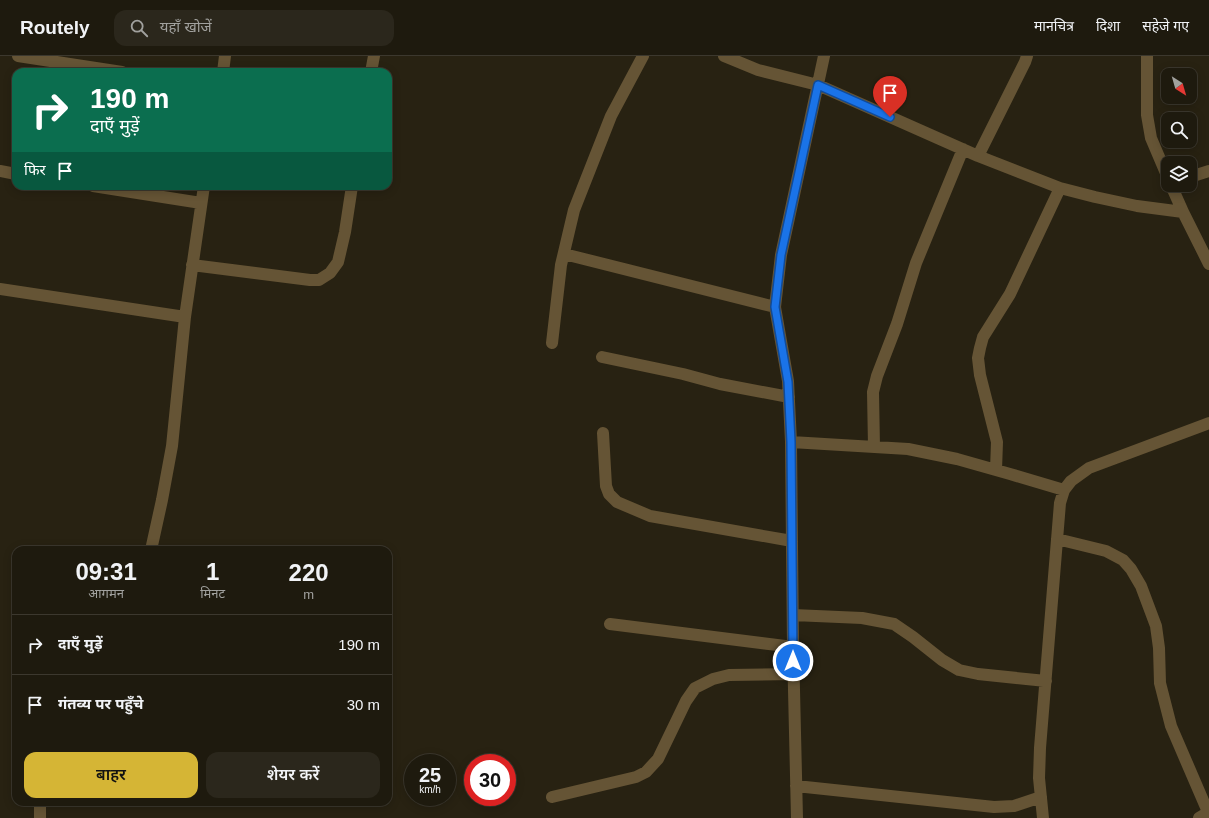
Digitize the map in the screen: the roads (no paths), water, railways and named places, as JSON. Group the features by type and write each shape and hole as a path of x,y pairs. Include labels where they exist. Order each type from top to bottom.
{"street":[{"path":"18,56 96,68"},
{"path":"224,68 226,56"},
{"path":"372,68 374,56"},
{"path":"552,343 564,254 574,210 611,116 643,56"},
{"path":"724,56 758,70 818,85 978,156 1060,188 1137,206 1183,212"},
{"path":"797,818 793,674 794,615 791,442 788,382 775,307 781,255 824,56"},
{"path":"978,156 1027,56"},
{"path":"1147,56 1147,115 1152,138 1161,160"},
{"path":"874,447 873,392 877,376 902,310 916,263 963,149"},
{"path":"0,171 12,173"},
{"path":"1197,175 1209,171"},
{"path":"996,470 997,442 980,375 978,358 980,348 983,337 1010,294 1060,188"},
{"path":"118,190 201,203"},
{"path":"151,546 162,500 172,446 185,317 203,190"},
{"path":"192,265 319,280 330,273 338,262 345,232 351,190"},
{"path":"1174,192 1209,264"},
{"path":"564,254 775,307"},
{"path":"0,289 185,317"},
{"path":"602,357 683,374 720,384 789,396"},
{"path":"1043,818 1040,778 1040,748 1060,503 1064,490 1071,480 1089,468 1209,423"},
{"path":"603,433 606,486 609,494 617,502 650,516 792,540"},
{"path":"791,442 908,449 957,459 1064,490"},
{"path":"1057,539 1106,551 1123,560 1131,569 1141,586 1156,626 1159,648 1160,683 1172,726 1205,814"},
{"path":"794,615 862,618 894,624 942,660 959,670 978,674 1046,681"},
{"path":"610,624 793,647"},
{"path":"552,797 636,778 646,772 658,759 686,701 695,688 713,679 729,675 793,674"},
{"path":"796,786 994,807 1014,806 1041,797"},
{"path":"40,806 40,818"}]}
